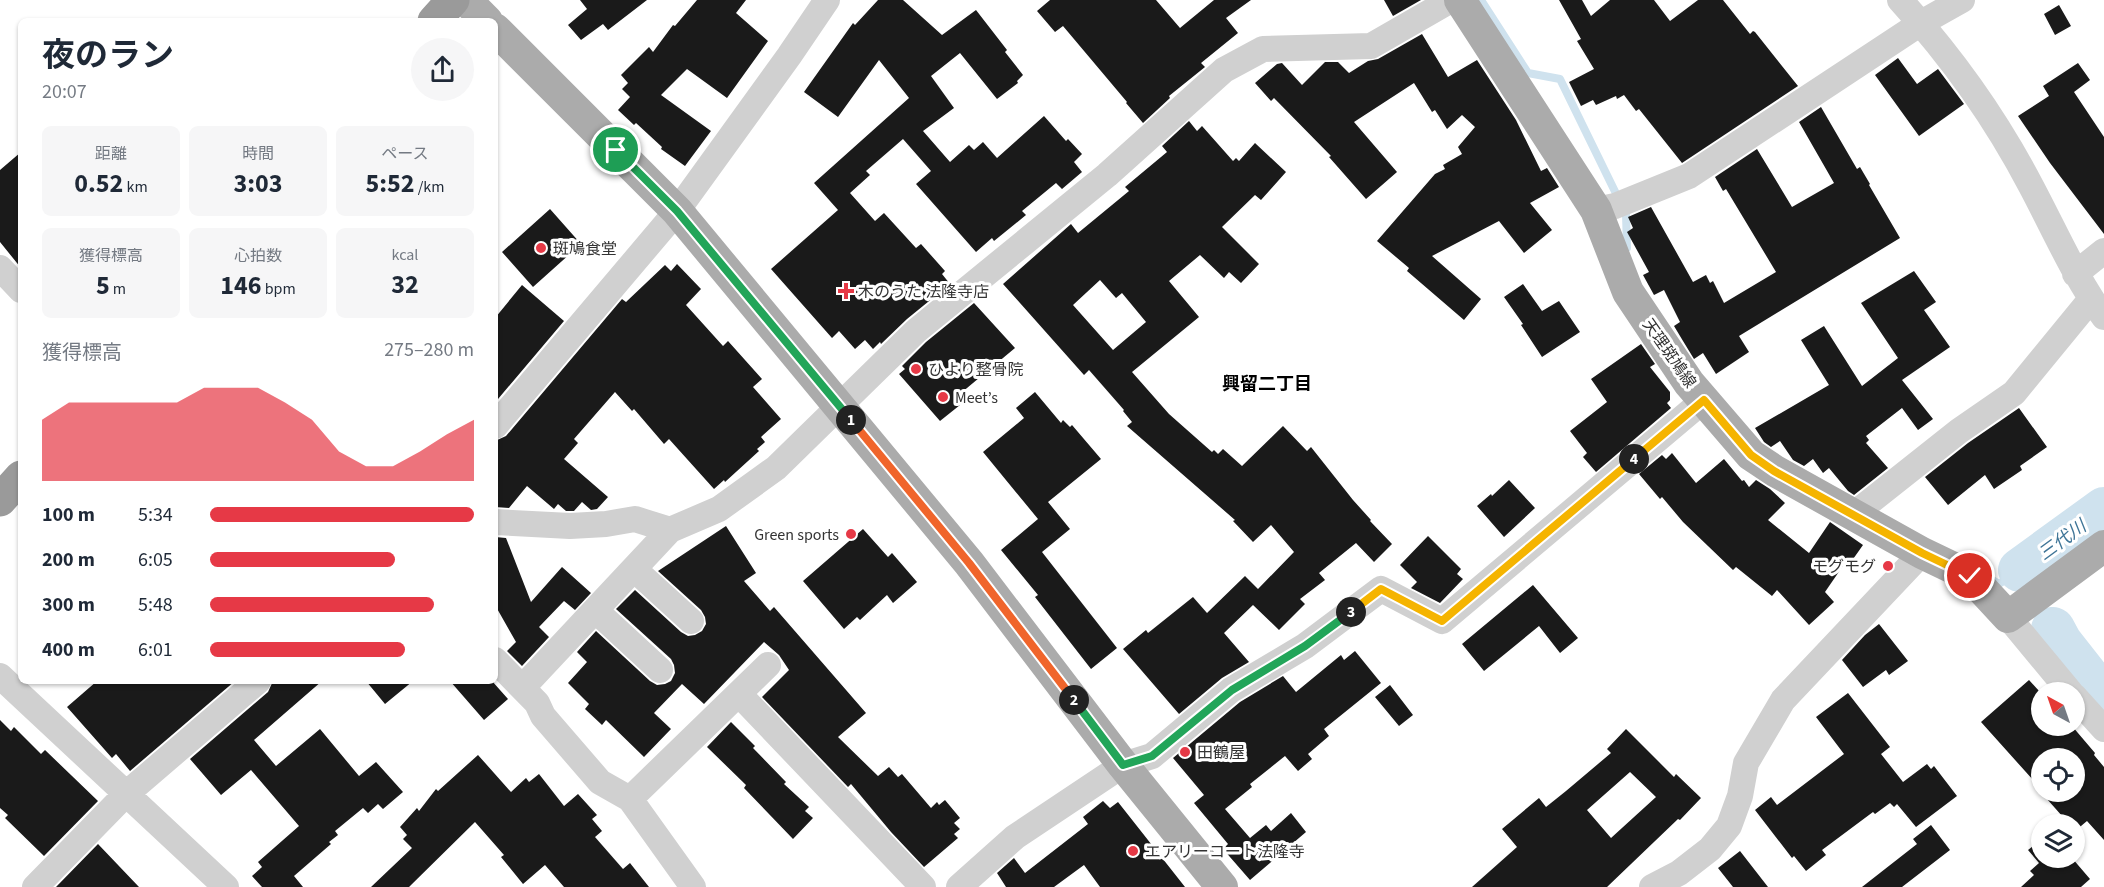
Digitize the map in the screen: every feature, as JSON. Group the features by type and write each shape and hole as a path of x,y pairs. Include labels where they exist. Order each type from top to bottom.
{"highway":[{"path":"437,18 453,0"},
{"path":"0,500 18,480"}],"main road":[{"path":"466,0 484,18"},
{"name":"天理斑鳩線","path":"1460,0 1605,208 1628,291 1689,382 1751,455 1774,471 1853,515 1970,576 2008,617"},
{"path":"498,32 677,211 969,563 1123,765 1222,887"},
{"path":"2008,617 2104,546"}],"street":[{"path":"498,422 677,211 827,0"},
{"path":"523,687 670,530 719,510 767,475 916,331 1107,175 1224,70 1263,49 1371,46 1451,0"},
{"path":"1853,515 1959,431 2014,393 2097,308 2075,274 2031,185 1991,117 1921,23 1900,0"},
{"path":"1605,208 1689,176 1921,23 1962,0"},
{"path":"2075,274 2104,251"},
{"path":"0,268 18,287"},
{"path":"971,883 1015,837 1123,765 1152,756 1232,690 1305,646 1381,589 1442,621 1704,400"},
{"path":"498,522 570,526 606,524 635,519 670,530"},
{"path":"1652,887 1678,873 1710,849 1729,826 1740,796 1746,763 1783,700 1922,553"},
{"path":"634,569 691,621"},
{"path":"595,610 660,670"},
{"path":"2008,617 2062,682"},
{"path":"498,663 537,703 543,716 600,782 630,799 693,887"},
{"path":"630,799 768,665"},
{"path":"0,676 226,887"},
{"path":"35,887 126,794 254,684"},
{"path":"739,694 923,887"},
{"path":"2085,708 2104,729"}],"building":[{"path":"580,0 647,0 608,30 603,24 581,40 568,25 587,9"},
{"path":"697,0 746,0 736,13 768,41 727,98 687,69 661,95 711,131 685,166 661,149 662,147 636,123 634,125 618,110 630,97 622,89 628,83 621,75 649,47 653,52 673,25 675,26"},
{"path":"878,0 903,0 942,35 976,10 1023,75 1017,81 1018,83 997,99 960,53 931,76 954,108 923,131 950,162 969,145 974,150 983,142 997,158 1044,116 1066,141 1068,139 1082,154 1074,162 1082,172 1062,189 1056,183 1022,211 1026,215 994,241 992,238 976,252 916,184 931,171 903,139 866,171 870,175 850,193 875,221 884,213 916,248 921,244 945,271 942,274 950,284 907,319 881,344 880,342 873,349 865,340 855,349 839,331 832,338 771,269 838,210 814,183 909,98 879,60 838,117 804,92 853,23 855,25"},
{"path":"1050,0 1156,0 1180,28 1214,0 1251,0 1226,18 1238,33 1201,63 1205,67 1169,96 1170,98 1143,123 1063,26 1055,32 1037,11"},
{"path":"1384,0 1421,0 1393,16"},
{"path":"1559,0 1582,0 1591,16 1610,0 1654,0 1670,21 1698,0 1723,0 1750,34 1755,32 1798,86 1682,163 1639,109 1636,111 1624,95 1596,105 1593,100 1581,106 1569,82 1594,69 1577,41 1581,39"},
{"path":"2059,5 2071,26 2055,35 2044,14"},
{"path":"1422,34 1448,77 1477,60 1516,120 1541,171 1547,168 1559,187 1530,203 1552,230 1524,253 1499,221 1432,256 1481,299 1464,320 1407,271 1409,268 1377,241 1435,174 1445,169 1443,165 1462,154 1458,147 1475,127 1462,115 1447,129 1435,110 1432,112 1414,83 1354,122 1397,172 1366,199 1329,157 1331,156 1274,98 1271,101 1255,83 1277,64 1282,63 1302,85 1325,62 1338,62 1349,73"},
{"path":"1898,58 1917,84 1938,69 1964,104 1919,136 1875,75"},
{"path":"2078,63 2090,80 2074,92 2104,137 2104,234 2050,163 2018,116 2049,96 2043,86"},
{"path":"1821,107 1857,169 1860,167 1900,238 1739,336 1749,352 1716,374 1703,353 1694,359 1674,326 1680,322 1664,290 1654,295 1643,275 1649,272 1627,232 1633,228 1628,217 1651,207 1693,282 1706,275 1710,283 1713,281 1724,303 1776,272 1726,189 1723,191 1715,177 1757,149 1792,207 1834,183 1799,122"},
{"path":"1189,121 1197,131 1202,126 1233,161 1236,158 1239,161 1255,143 1286,172 1261,200 1255,195 1222,227 1259,264 1241,283 1229,272 1224,278 1200,255 1169,281 1199,317 1132,372 1169,414 1212,452 1214,450 1218,454 1223,449 1242,466 1283,426 1307,451 1311,447 1370,521 1392,544 1374,562 1356,543 1319,573 1325,580 1300,599 1305,604 1279,630 1253,605 1224,633 1249,662 1222,678 1179,714 1123,649 1146,630 1148,633 1193,597 1207,613 1245,576 1258,589 1294,552 1271,525 1253,542 1233,521 1235,520 1127,426 1132,422 1124,410 1089,370 1084,375 1003,284 1071,224 1078,233 1129,191 1125,187 1167,152 1162,146","holes":["1100,280 1116,298 1122,293 1146,322 1113,350 1073,305"]},
{"path":"18,155 18,264 0,242 0,170"},
{"name":"斑鳩食堂","path":"550,209 581,244 533,287 502,252"},
{"path":"677,264 701,289 686,305 723,346 728,341 762,379 753,387 781,419 761,437 765,442 757,449 759,451 714,489 669,439 664,444 634,409 632,411 615,392 574,439 578,443 564,459 608,497 597,509 591,510 582,502 574,511 566,511 558,504 554,509 527,486 509,508 498,507 498,440 506,436 622,299 626,302 665,265 671,271"},
{"path":"1914,271 1936,302 1924,310 1950,347 1902,380 1933,419 1918,430 1902,408 1866,436 1869,440 1866,443 1888,468 1854,495 1829,468 1823,473 1813,459 1804,466 1793,460 1780,441 1771,447 1764,442 1755,428 1829,385 1801,340 1824,326 1862,386 1898,358 1861,303"},
{"path":"1523,284 1542,311 1559,301 1580,332 1542,357 1504,297"},
{"path":"522,285 564,321 498,399 498,314"},
{"path":"974,303 1015,348 955,398 960,405 940,421 899,374 905,369 902,366 926,342"},
{"path":"1641,344 1655,364 1650,367 1670,392 1670,400 1667,403 1671,408 1596,472 1583,457 1587,453 1570,431 1607,402 1591,379"},
{"path":"1035,392 1061,423 1063,420 1070,427 1072,425 1101,459 1048,502 1070,529 1042,552 1117,648 1091,669 1035,597 1038,595 1001,550 1038,519 983,452 1024,418 1016,408"},
{"path":"2019,408 2047,447 2020,466 2022,470 1994,489 1985,475 1948,505 1925,477 1968,443"},
{"path":"1672,453 1696,483 1724,459 1749,487 1756,480 1770,489 1785,503 1768,520 1809,553 1830,522 1863,545 1851,562 1847,560 1825,592 1834,602 1809,625 1777,590 1772,596 1736,567 1733,570 1683,522 1662,497 1660,499 1639,474 1662,455 1666,459"},
{"path":"1509,480 1535,508 1504,537 1477,506"},
{"path":"726,526 756,573 744,581 770,611 774,607 866,713 838,737 878,776 889,767 898,777 902,774 931,808 937,802 939,805 945,800 960,818 954,823 960,829 954,834 958,838 924,867 851,784 848,787 762,697 789,670 779,655 764,642 704,704 682,684 654,713 671,729 644,757 606,720 602,725 585,709 589,704 568,683 587,662 577,652 596,631 650,681 657,685 671,681 675,673 671,659 616,609 635,590 681,632 688,636 702,631 706,624 701,610 658,571"},
{"path":"863,529 888,557 892,553 917,582 893,603 887,595 860,620 857,617 844,629 803,581"},
{"path":"1428,536 1461,569 1457,574 1463,579 1440,603 1411,588 1417,582 1400,565"},
{"path":"498,537 506,538 531,602 562,567 591,593 575,610 564,601 539,627 549,637 522,666 507,651 516,642 498,610"},
{"path":"1533,585 1578,638 1560,653 1539,626 1484,671 1462,644"},
{"path":"1879,624 1908,661 1889,675 1886,670 1863,687 1842,660 1865,635"},
{"path":"1355,651 1381,683 1324,729 1329,736 1308,754 1312,759 1298,771 1285,756 1250,784 1252,787 1225,809 1250,838 1266,825 1271,831 1291,813 1306,832 1250,880 1223,849 1228,844 1194,803 1204,795 1173,758 1240,702 1283,676 1296,692 1341,655 1344,660"},
{"path":"2029,680 2031,682 2031,736 2081,736 2104,767 2104,840 2087,821 2085,823 2085,814 2060,814 2050,802 2085,802 2085,748 2031,748 2031,778 1981,722"},
{"path":"94,684 232,684 130,771 116,754 112,758 67,707"},
{"path":"272,684 319,684 254,740 276,766 320,729 359,776 376,762 403,792 383,809 378,804 368,813 363,808 335,831 338,835 329,842 331,844 294,876 303,887 262,887 252,876 262,867 258,862 299,826 251,770 221,795 190,759 268,692"},
{"path":"368,684 409,684 385,704"},
{"path":"453,684 495,684 508,699 484,720"},
{"path":"1390,685 1413,715 1399,726 1375,697"},
{"path":"1848,693 1890,747 1881,754 1903,782 1927,764 1931,769 1934,766 1957,796 1916,827 1897,804 1894,807 1890,803 1875,814 1873,812 1822,850 1826,855 1806,871 1794,856 1792,858 1755,810 1771,797 1777,805 1844,754 1816,717"},
{"path":"0,720 11,731 14,727 41,754 45,750 98,801 44,856 5,818 8,815 0,808"},
{"path":"731,722 786,782 784,784 809,807 805,811 813,818 793,839 744,788 746,785 707,747"},
{"path":"1626,729 1674,777 1676,774 1701,798 1607,887 1472,887 1517,847 1502,829 1539,798 1546,807 1611,753 1607,749","holes":["1630,772 1656,797 1611,838 1587,810"]},
{"path":"478,755 511,792 526,778 529,782 539,774 564,806 578,794 597,815 592,819 602,831 595,837 623,869 630,863 649,887 564,887 545,865 523,884 501,857 504,855 475,822 409,887 371,887 412,848 403,839 407,835 400,827 417,808 419,811 436,789 438,791"},
{"path":"1103,801 1110,808 1118,802 1185,887 1100,887 1084,865 1054,887 1006,887 997,873 1014,858 1025,873 1088,824 1083,817"},
{"path":"1931,825 1950,850 1902,887 1862,887 1917,844 1913,839"},
{"path":"98,844 139,887 56,887"},
{"path":"1740,851 1768,887 1733,887 1718,868"},
{"path":"2033,868 2081,868 2090,879 2081,887 2021,887 2034,875 2030,871"}],"waterway":[{"path":"1481,0 1528,73 1560,79 1626,214 1627,248"},
{"name":"三代川","path":"2020,570 2104,509"},
{"path":"1989,578 1999,584 2020,570"},
{"name":"三代川","path":"2053,629 2060,642 2104,698"}],"place":[{"name":"斑鳩食堂","path":"541,248"},
{"name":"木のうた 法隆寺店","path":"846,291"},
{"name":"ひより整骨院","path":"916,369"},
{"name":"Meet’s","path":"943,397"},
{"name":"Green sports","path":"851,534"},
{"name":"モグモグ","path":"1888,566"},
{"name":"田鶴屋","path":"1185,752"},
{"name":"エアリーコート法隆寺","path":"1133,851"}],"district":[{"name":"興留二丁目","path":"1267,384"}],"route":[{"path":"616,150 677,211 969,563 1123,765 1152,756 1232,690 1305,646 1381,589 1442,621 1704,400 1751,455 1774,471 1922,553 1970,576"}]}
